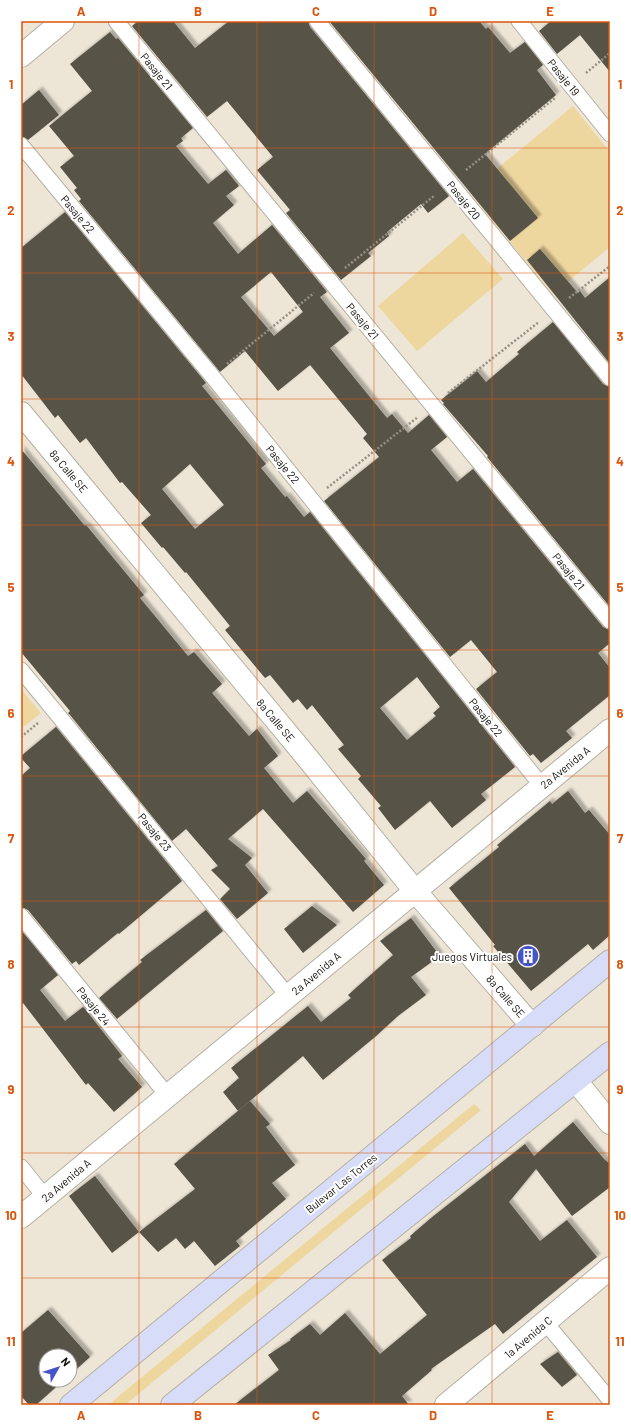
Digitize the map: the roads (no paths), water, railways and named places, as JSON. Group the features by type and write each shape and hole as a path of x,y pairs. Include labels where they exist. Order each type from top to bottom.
{"street":[{"path":"21,56 63,21"},
{"name":"8a Calle SE","path":"21,413 415,891 532,1026"},
{"name":"2a Avenida A","path":"21,1217 610,730"},
{"name":"Bulevar Las Torres","path":"72,1405 610,961"},
{"path":"172,1405 610,1053"},
{"path":"576,1081 610,1123"},
{"name":"1a Avenida C","path":"446,1405 610,1268"}],"lane":[{"name":"Pasaje 21","path":"116,21 610,621"},
{"name":"Pasaje 20","path":"317,21 610,378"},
{"name":"Pasaje 19","path":"519,21 610,134"},
{"name":"Pasaje 22","path":"21,145 212,376 542,786"},
{"name":"Pasaje 23","path":"21,670 288,996"},
{"name":"Pasaje 24","path":"21,916 168,1096"},
{"path":"21,1167 45,1197"},
{"path":"546,1322 610,1400"}],"place":[{"name":"Juegos Virtuales","path":"528,956"}]}
